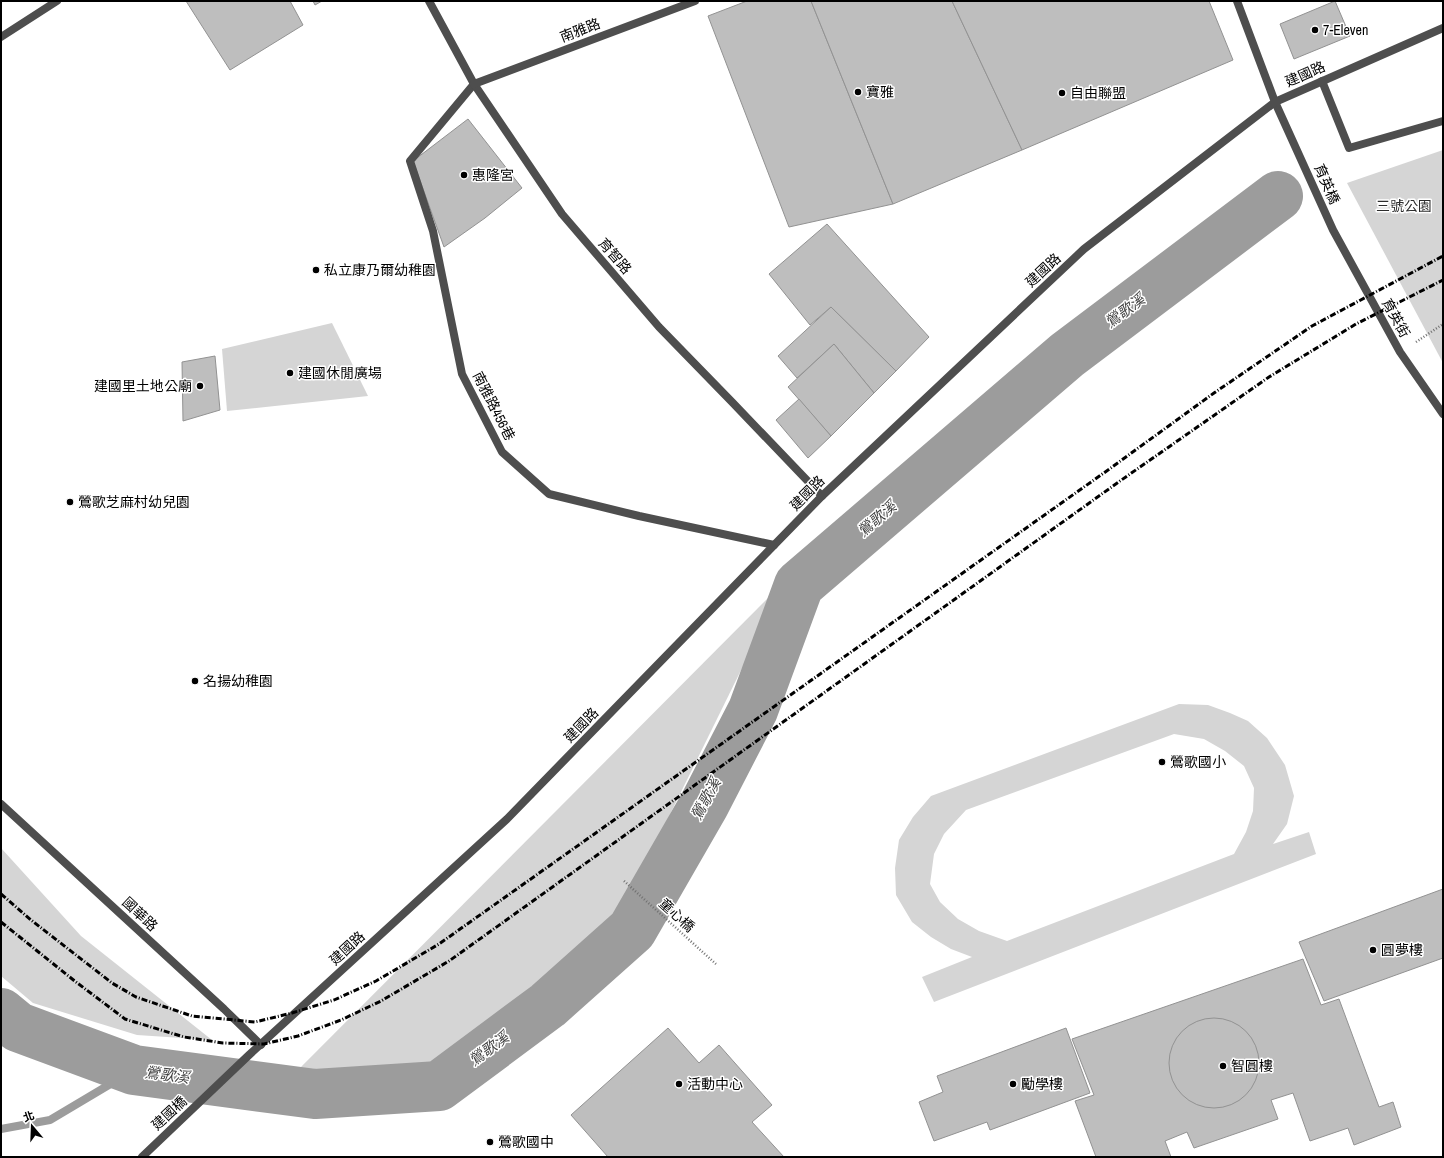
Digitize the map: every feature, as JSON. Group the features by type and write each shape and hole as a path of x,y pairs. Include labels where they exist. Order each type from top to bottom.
{"street":[{"path":"1,37 57,1"},
{"name":"育智路","path":"429,1 474,84 562,214 659,327 822,496"},
{"name":"南雅路","path":"474,84 696,1"},
{"path":"1237,1 1275,102"},
{"name":"建國路","path":"249,1056 507,819 822,496 1084,249 1275,102 1443,28"},
{"path":"1322,81 1349,148 1443,121"},
{"name":"南雅路456巷","path":"474,84 410,161 434,231 462,374 502,452 549,494 639,516 774,545"},
{"name":"育英橋","path":"1275,102 1333,230"},
{"name":"育英街","path":"1333,230 1400,352 1443,414"},
{"name":"國華路","path":"1,804 261,1045"},
{"name":"建國橋","path":"142,1157 249,1056"}],"path":[{"path":"1400,352 1443,324"},
{"name":"童心橋","path":"624,880 716,964"}],"green space":[{"name":"三號公園","path":"1443,150 1443,363 1347,183"},
{"name":"建國休閒廣場","path":"332,323 368,396 227,411 222,349"},
{"path":"785,581 612,932 434,1063 297,1071"},
{"path":"1179,704 1208,705 1248,721 1267,738 1285,765 1294,796 1287,824 1273,844 1309,832 1316,854 934,1002 922,977 972,957 951,949 931,937 912,922 896,895 895,868 899,840 913,817 931,796","holes":["1174,734 1204,739 1225,751 1244,766 1254,788 1253,811 1246,832 1234,854 1007,941 979,931 958,919 940,902 930,884 934,854 944,834 966,810"]},
{"path":"1,848 81,936 212,1040 137,1035 33,1003 1,976"}],"building":[{"path":"186,1 290,1 303,25 230,70"},
{"path":"313,1 322,1 315,5"},
{"path":"747,1 811,1 893,204 789,227 708,16"},
{"path":"811,1 952,1 1022,150 893,204"},
{"path":"952,1 1209,1 1233,60 1022,150"},
{"name":"7-Eleven","path":"1335,1 1350,36 1294,59 1280,24"},
{"name":"惠隆宮","path":"468,119 522,188 485,218 444,247 413,161"},
{"path":"827,224 929,337 896,371 831,307 810,325 769,274"},
{"path":"831,307 896,371 874,393 834,344 797,378 778,356"},
{"path":"834,344 874,393 831,436 788,387"},
{"name":"建國里土地公廟","path":"215,356 220,410 183,421 182,362"},
{"path":"799,399 831,436 808,458 776,420"},
{"name":"圓夢樓","path":"1443,889 1443,958 1324,1001 1299,942"},
{"name":"智圓樓","path":"1303,959 1321,1005 1339,999 1379,1107 1393,1102 1401,1127 1354,1145 1348,1128 1310,1141 1293,1093 1271,1100 1278,1119 1194,1148 1187,1132 1165,1141 1171,1157 1096,1157 1075,1101 1094,1095 1072,1039"},
{"path":"1214,1018 1231,1022 1246,1031 1255,1046 1259,1063 1255,1080 1246,1095 1231,1104 1214,1108 1197,1104 1182,1095 1173,1080 1169,1063 1173,1046 1182,1031 1197,1022"},
{"name":"活動中心","path":"668,1028 699,1063 719,1045 772,1105 752,1122 784,1157 608,1157 571,1115"},
{"name":"勵學樓","path":"1066,1028 1090,1093 990,1130 987,1122 934,1141 919,1102 943,1092 937,1076"}],"waterway":[{"name":"鶯歌溪","path":"1,1013 18,1027 134,1070 315,1094 439,1086 548,1005 632,930 704,805 753,710 799,585 1067,355 1278,196"},
{"path":"1,1129 50,1120 134,1070"}],"railway":[{"path":"1,894 31,920 112,983 136,997 192,1016 255,1022 292,1013 334,1000 376,981 439,944 1108,470 1214,393 1312,326 1443,256"},
{"path":"1,922 125,1019 184,1037 223,1043 264,1044 298,1036 341,1020 381,1001 449,961 1120,481 1269,377 1356,324 1443,280"}],"place":[{"name":"7-Eleven","path":"1315,30"},
{"name":"寶雅","path":"858,92"},
{"name":"自由聯盟","path":"1062,93"},
{"name":"惠隆宮","path":"464,175"},
{"name":"私立康乃爾幼稚園","path":"316,270"},
{"name":"建國休閒廣場","path":"290,373"},
{"name":"建國里土地公廟","path":"200,386"},
{"name":"鶯歌芝麻村幼兒園","path":"70,502"},
{"name":"名揚幼稚園","path":"195,681"},
{"name":"鶯歌國小","path":"1162,762"},
{"name":"圓夢樓","path":"1373,950"},
{"name":"智圓樓","path":"1223,1066"},
{"name":"活動中心","path":"679,1084"},
{"name":"勵學樓","path":"1013,1084"},
{"name":"鶯歌國中","path":"490,1142"}]}
